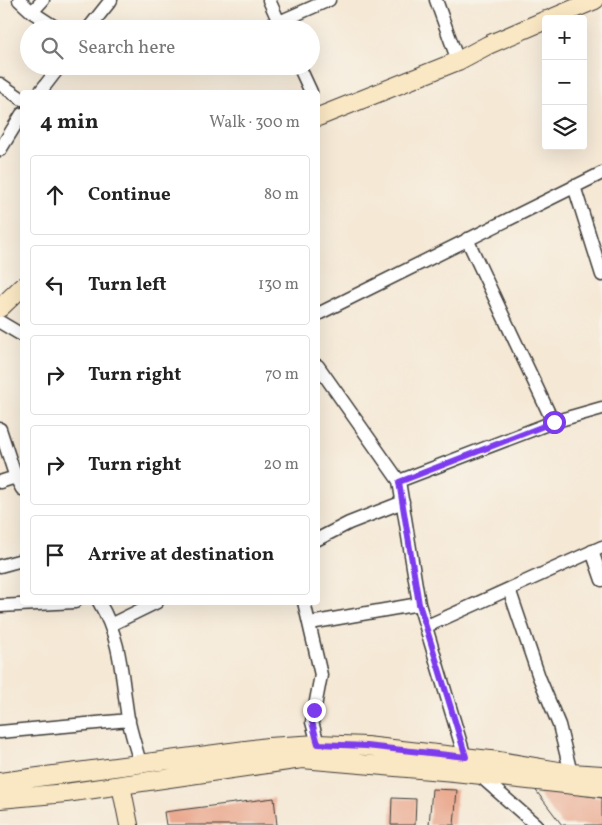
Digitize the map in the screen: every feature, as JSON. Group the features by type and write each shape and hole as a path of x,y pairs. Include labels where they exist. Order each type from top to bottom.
{"main road":[{"path":"559,15 594,0"},
{"path":"320,113 458,61 488,45 542,22"},
{"path":"0,308 20,289"},
{"path":"0,782 268,747 318,744 366,746 471,769 602,788"},
{"path":"0,799 66,794 302,759 602,775"},
{"path":"121,786 129,825"}],"street":[{"path":"19,0 44,20"},
{"path":"32,12 43,0"},
{"path":"95,20 111,0"},
{"path":"269,0 278,20"},
{"path":"290,20 328,0"},
{"path":"436,0 458,61"},
{"path":"45,90 54,75"},
{"path":"303,75 310,90"},
{"path":"0,84 20,98"},
{"path":"0,150 20,117"},
{"path":"320,313 602,173"},
{"path":"574,186 602,275"},
{"path":"467,240 554,422"},
{"path":"0,322 20,333"},
{"path":"320,372 399,482 419,604 471,769 536,825"},
{"path":"399,482 554,422 602,408"},
{"path":"0,429 19,477 0,482"},
{"path":"320,538 349,523 402,502"},
{"path":"426,626 597,549 602,580"},
{"path":"0,566 20,561"},
{"path":"509,589 539,678 559,724 571,773"},
{"path":"310,623 419,604"},
{"path":"0,606 20,605"},
{"path":"101,605 112,624 116,640 129,720 140,764"},
{"path":"112,624 151,605"},
{"path":"305,605 321,675 312,722 318,744"},
{"path":"0,732 129,720"}],"building":[{"path":"534,788 602,798 602,825 562,825"},
{"path":"432,789 457,790 454,825 429,825"},
{"path":"274,798 277,825 166,825 164,812"},
{"path":"392,798 416,799 415,825 391,825"}],"route":[{"path":"314,710 312,722 318,744 366,746 466,757 419,604 399,482 554,422"}]}
